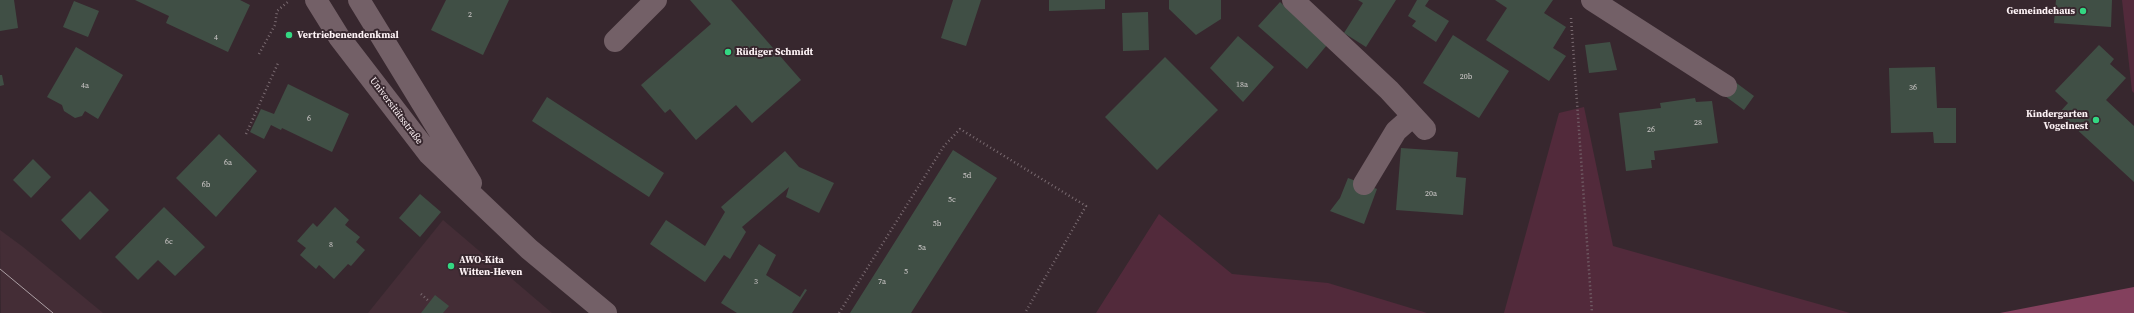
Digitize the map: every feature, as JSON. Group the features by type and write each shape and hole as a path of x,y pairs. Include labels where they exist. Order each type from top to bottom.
{"street":[{"name":"Universitätsstraße","path":"316,0 339,37 429,154 529,249 606,313"},
{"name":"Universitätsstraße","path":"359,0 489,211"},
{"path":"615,41 656,0"},
{"path":"1293,0 1389,90 1419,122 1396,131 1364,184"},
{"path":"1592,0 1726,86"}],"path":[{"path":"260,54 275,25 277,11 291,0"},
{"path":"1570,15 1592,313"},
{"path":"246,134 279,61"},
{"path":"839,313 944,146 960,129 1086,206 1025,313"},
{"path":"421,294 430,302"}],"shaded area":[{"path":"2122,0 2134,0 2134,93 2132,91"},
{"path":"1584,107 1613,246 1850,313 1504,313 1559,113"},
{"path":"1159,214 1232,274 1328,283 1427,313 1096,313"},
{"name":"AWO-Kita Witten-Heven","path":"443,220 552,313 368,313"},
{"path":"0,230 23,247 103,313 1,313"},
{"path":"2134,287 2134,313 2000,313"}],"building":[{"path":"0,0 14,0 18,28 0,31"},
{"path":"135,0 240,0 250,5 228,52 166,23 169,16"},
{"path":"446,0 509,0 483,55 431,30"},
{"name":"Rüdiger Schmidt","path":"690,0 731,0 801,80 752,123 736,105 696,140 670,109 665,113 641,85 711,24"},
{"path":"953,0 981,0 966,46 941,38"},
{"path":"1049,0 1105,0 1105,9 1049,11"},
{"path":"1169,0 1221,0 1221,19 1196,35 1169,9"},
{"path":"1358,0 1396,0 1366,47 1344,33 1363,3"},
{"path":"1417,0 1429,0 1425,6 1449,21 1436,42 1412,26 1416,21 1408,16"},
{"path":"1495,0 1553,0 1544,13 1566,27 1553,48 1566,56 1549,81 1486,40 1507,8"},
{"name":"Gemeindehaus","path":"2056,0 2112,0 2111,27 2054,23"},
{"path":"74,1 99,11 88,37 63,27"},
{"path":"1280,2 1327,45 1307,69 1258,26"},
{"path":"1148,12 1149,50 1123,51 1122,13"},
{"path":"1453,35 1509,71 1479,118 1423,83"},
{"path":"1238,36 1274,67 1243,102 1210,68"},
{"path":"1610,42 1617,70 1589,73 1585,45"},
{"name":"Kindergarten Vogelnest","path":"2099,45 2114,59 2110,64 2126,78 2106,100 2134,126 2134,182 2059,113 2068,103 2055,91"},
{"path":"76,47 123,75 98,119 85,111 82,116 75,118 64,111 62,105 47,97"},
{"path":"1165,57 1218,110 1157,170 1105,117"},
{"path":"1935,67 1937,108 1956,108 1956,143 1934,143 1933,132 1891,133 1889,68"},
{"path":"0,75 2,75 4,85 0,86"},
{"path":"1731,79 1754,96 1744,110 1721,93"},
{"path":"288,84 349,114 332,152 282,128 281,130 271,125 264,139 250,132 261,109 274,114"},
{"path":"547,97 664,173 649,197 532,121"},
{"path":"1695,98 1696,102 1712,101 1718,143 1654,151 1655,160 1651,160 1652,168 1626,171 1619,113 1661,108 1660,103"},
{"path":"219,134 257,171 216,217 176,178"},
{"path":"1401,148 1458,152 1456,177 1466,178 1463,215 1396,210"},
{"path":"953,150 997,178 911,313 850,313"},
{"path":"785,151 799,167 834,183 819,213 786,197 789,187 742,227 746,232 730,259 724,255 705,282 650,244 666,220 705,246 725,212 721,207"},
{"path":"33,159 51,177 31,198 13,180"},
{"path":"1348,178 1377,189 1364,224 1330,211 1340,198"},
{"path":"90,191 109,210 80,240 61,220"},
{"path":"420,194 441,212 420,237 399,218"},
{"path":"164,207 205,247 175,276 158,260 138,280 115,257"},
{"path":"335,207 349,220 345,225 360,237 356,242 365,250 351,266 348,264 334,279 319,265 316,269 300,255 306,248 297,241 313,223 317,227"},
{"path":"759,244 776,255 766,275 800,297 805,289 807,290 792,313 737,313 721,303"},
{"path":"435,295 449,306 443,313 421,313"}],"tram line":[{"path":"0,269 53,313"}],"place":[{"name":"Gemeindehaus","path":"2083,11"},
{"name":"Vertriebenendenkmal","path":"289,35"},
{"name":"Rüdiger Schmidt","path":"728,52"},
{"name":"Kindergarten Vogelnest","path":"2096,120"},
{"name":"AWO-Kita Witten-Heven","path":"451,266"}]}
